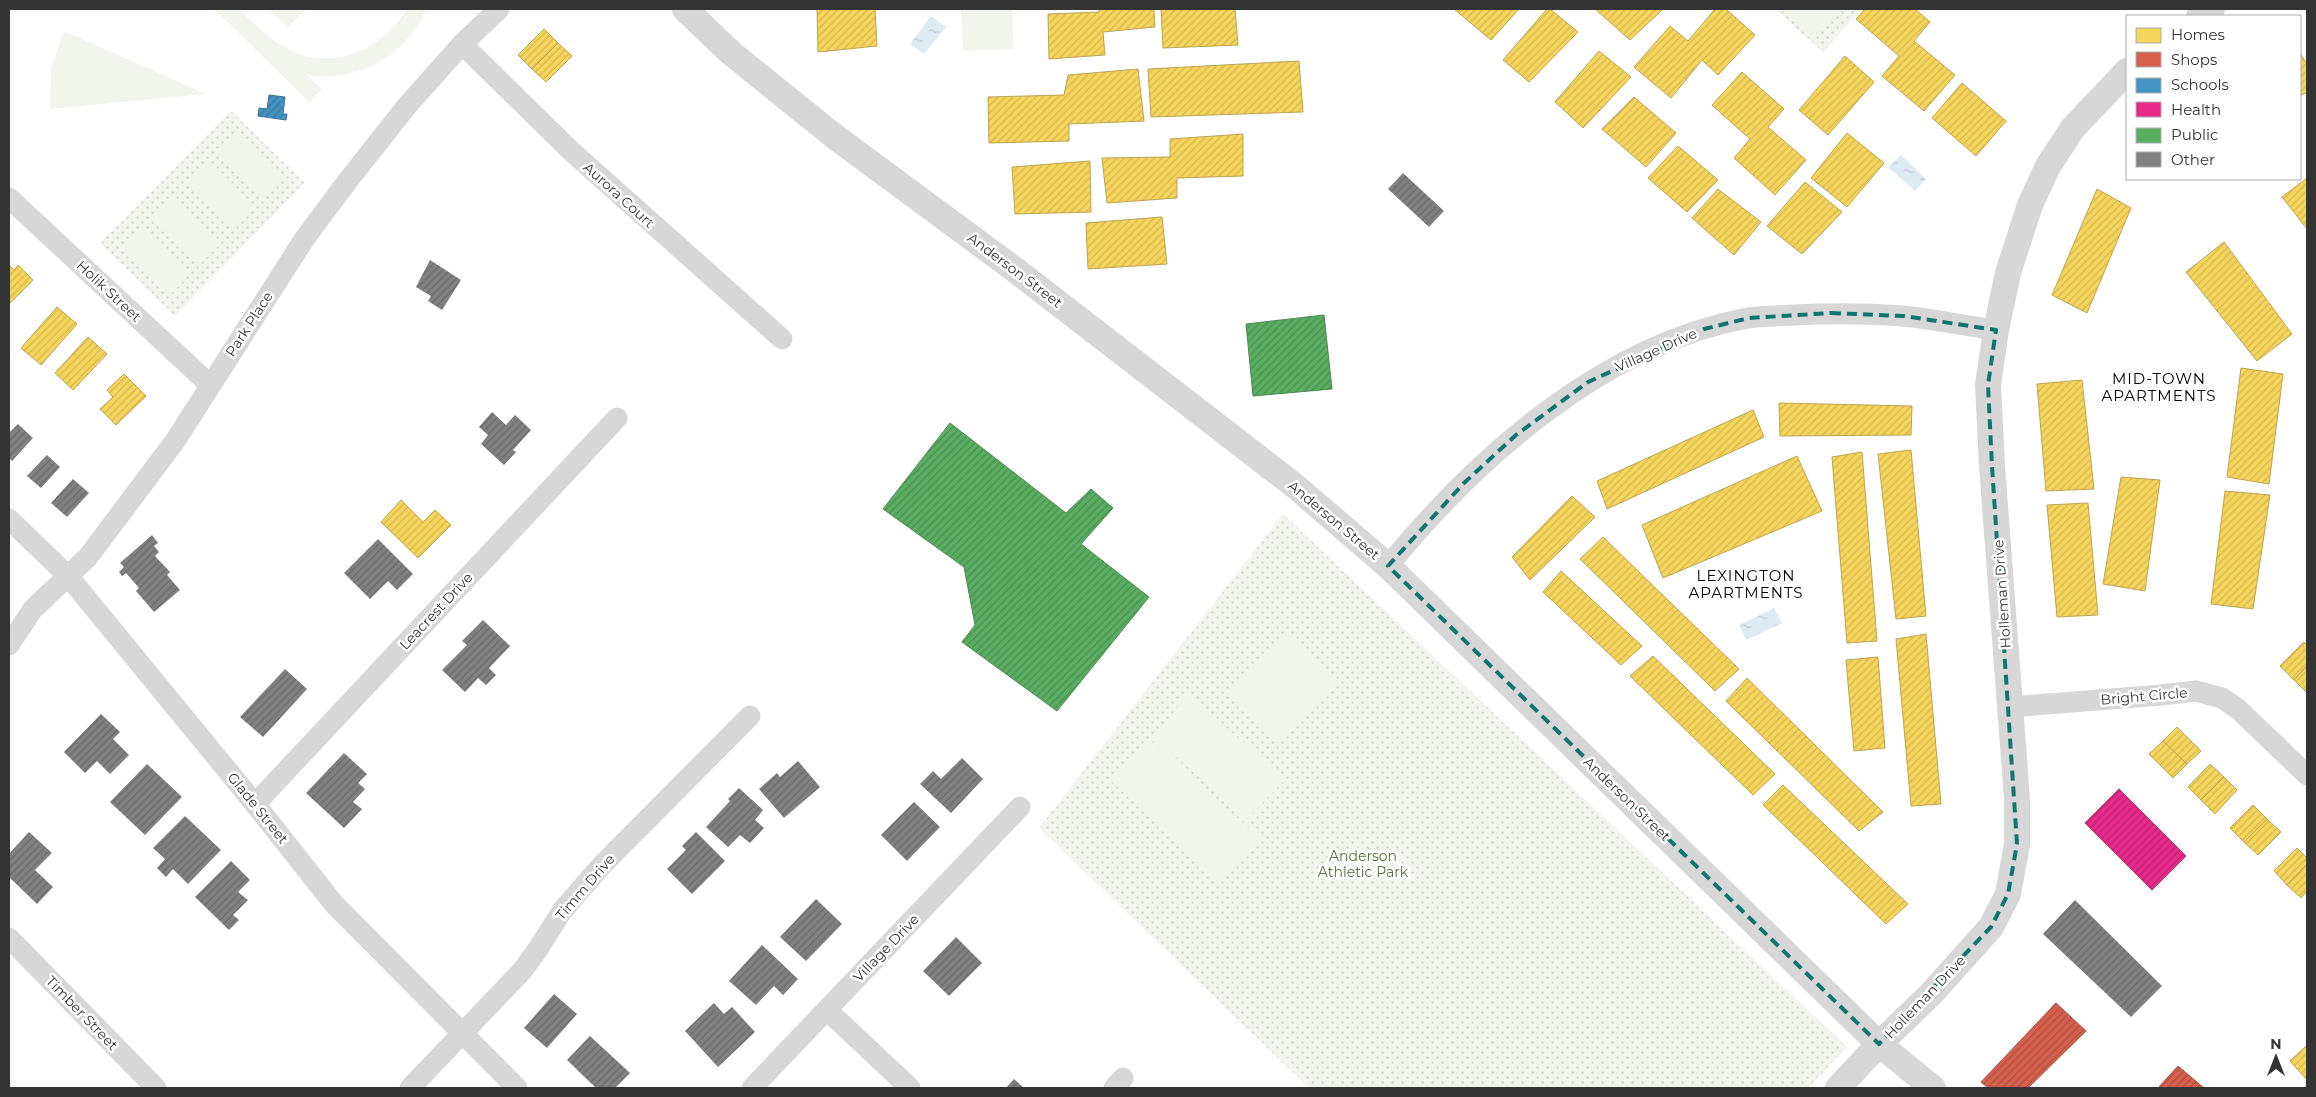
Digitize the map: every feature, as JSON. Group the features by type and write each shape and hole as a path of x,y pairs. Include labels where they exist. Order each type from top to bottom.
{"street":[{"name":"Park Place","path":"9,645 33,609 88,557 175,441 209,384 305,238 340,191 406,106 462,44 499,9"},
{"name":"Anderson Street","path":"685,9 731,53 834,136 1018,272 1295,486 1388,566 1879,1044 1933,1088"},
{"path":"2201,15 2212,9"},
{"name":"Aurora Court","path":"462,44 570,150 782,339"},
{"name":"Holleman Drive","path":"1838,1088 1879,1044 1931,994 1991,928 2008,894 2017,844 2017,799 1992,466 1988,385 1996,330 2008,273 2030,205 2048,166 2073,128 2126,72"},
{"name":"Holik Street","path":"9,198 209,384"},
{"name":"Village Drive","path":"1388,566 1412,537 1464,483 1516,435 1588,382 1649,351 1704,328 1750,318 1831,313 1904,316 1996,330"},
{"name":"Leacrest Drive","path":"255,804 617,418"},
{"name":"Glade Street","path":"9,518 68,576 255,804 334,904 462,1035 517,1088"},
{"name":"Bright Circle","path":"2010,707 2196,691 2222,698 2238,709 2307,775"},
{"name":"Timm Drive","path":"410,1088 522,971 562,911 602,865 750,716"},
{"name":"Village Drive","path":"752,1088 1020,807"},
{"name":"Timber Street","path":"9,938 156,1088"},
{"path":"827,1010 910,1088"}],"highlighted area":[{"path":"1831,313 1904,316 1996,330 1988,385 2017,844 2008,894 1991,927 1879,1044 1388,566 1464,483 1516,435 1588,382 1704,329 1749,318"}],"green space":[{"path":"214,9 239,9 279,44 303,55 320,58 354,53 370,46 384,36 407,9 426,9 417,26 406,40 393,53 378,63 344,75 307,75 322,89 309,102"},
{"path":"268,9 306,9 288,27"},
{"path":"961,9 1012,9 1013,49 963,51"},
{"path":"1775,9 1862,9 1823,52"},
{"path":"1783,9 1831,9 1835,12 1814,35"},
{"path":"64,31 206,94 50,109 51,68"},
{"path":"231,111 305,183 175,316 100,243"},
{"path":"237,130 285,177 262,200 214,152"},
{"path":"208,159 256,207 234,229 186,182"},
{"path":"172,197 220,244 198,266 150,219"},
{"path":"143,226 191,273 169,296 121,249"},
{"name":"Anderson Athletic Park","path":"1283,514 1847,1047 1808,1088 1309,1088 1039,828"},
{"path":"1289,632 1338,682 1277,745 1227,694"},
{"path":"1189,694 1285,780 1246,820 1153,736"},
{"path":"1148,738 1260,838 1218,881 1110,780"}],"water":[{"path":"931,16 946,27 924,54 910,44"},
{"path":"1901,155 1926,179 1915,191 1888,167"},
{"path":"1774,608 1782,623 1746,640 1739,625"}],"building: Homes":[{"path":"817,9 875,9 877,46 818,52"},
{"path":"1099,9 1154,9 1155,27 1103,32 1105,55 1049,59 1048,14 1099,12"},
{"path":"1161,9 1235,9 1238,45 1163,48"},
{"path":"1454,9 1519,9 1491,40"},
{"path":"1547,9 1550,9 1578,32 1529,82 1503,60"},
{"path":"1595,9 1663,9 1630,40"},
{"path":"1715,9 1726,9 1755,35 1718,75 1702,60 1671,98 1634,67 1670,26 1688,41"},
{"path":"1865,9 1915,9 1930,22 1914,41 1955,75 1924,111 1882,76 1899,56 1856,19"},
{"path":"544,29 558,43 532,69 518,55"},
{"path":"558,43 572,56 546,82 532,69"},
{"path":"1599,51 1631,77 1583,128 1555,102"},
{"path":"2301,55 2307,64 2307,92 2301,95"},
{"path":"1845,56 1874,82 1828,135 1799,110"},
{"path":"1299,61 1303,112 1151,117 1148,69"},
{"path":"1138,69 1144,121 1069,124 1069,141 989,143 988,97 1064,95 1068,75"},
{"path":"1742,72 1784,109 1768,127 1806,160 1775,195 1734,158 1750,139 1712,105"},
{"path":"1962,83 2006,121 1976,156 1932,118"},
{"path":"1634,97 1676,133 1646,167 1602,129"},
{"path":"1847,133 1884,163 1847,207 1811,178"},
{"path":"1243,134 1243,176 1177,178 1177,198 1107,203 1102,158 1170,157 1170,139"},
{"path":"1678,146 1718,180 1687,212 1648,178"},
{"path":"1090,161 1091,212 1015,214 1012,167"},
{"path":"2307,178 2307,229 2282,197"},
{"path":"1805,182 1842,212 1802,254 1767,226"},
{"path":"1718,189 1761,222 1734,255 1692,218"},
{"path":"2097,189 2131,208 2087,313 2052,295"},
{"path":"1162,217 1167,264 1088,269 1086,223"},
{"path":"2224,242 2292,334 2257,361 2186,272"},
{"path":"9,265 14,270 18,265 33,280 9,304"},
{"path":"57,307 77,324 41,365 21,348"},
{"path":"88,337 107,354 73,390 55,373"},
{"path":"2241,368 2283,374 2269,484 2227,477"},
{"path":"124,374 146,396 116,425 100,409 113,397 107,390"},
{"path":"2082,380 2094,489 2046,491 2037,384"},
{"path":"1779,403 1912,406 1911,435 1780,436"},
{"path":"1753,410 1764,437 1607,509 1597,481"},
{"path":"1911,450 1926,616 1896,619 1878,454"},
{"path":"1862,452 1877,641 1847,643 1832,457"},
{"path":"1797,456 1822,511 1663,578 1642,525"},
{"path":"2121,477 2160,480 2145,591 2103,584"},
{"path":"2225,491 2270,495 2253,609 2211,604"},
{"path":"1572,496 1595,517 1530,580 1512,557"},
{"path":"401,500 423,522 435,510 451,525 418,558 381,522"},
{"path":"2088,503 2098,615 2057,617 2047,505"},
{"path":"1603,537 1739,669 1715,691 1580,559"},
{"path":"1561,571 1642,646 1621,665 1543,592"},
{"path":"1926,634 1941,804 1911,806 1896,639"},
{"path":"2304,642 2307,645 2307,666 2294,680 2280,666"},
{"path":"1653,656 1775,774 1753,795 1630,676"},
{"path":"1878,657 1885,748 1854,751 1846,660"},
{"path":"2307,666 2307,693 2294,680"},
{"path":"1747,678 1883,812 1859,831 1726,701"},
{"path":"2177,727 2201,751 2187,764 2163,741"},
{"path":"2163,741 2187,764 2173,778 2149,754"},
{"path":"2210,764 2224,777 2201,800 2188,787"},
{"path":"2224,777 2237,790 2215,814 2201,800"},
{"path":"1783,785 1908,904 1886,924 1763,805"},
{"path":"2253,805 2267,819 2244,842 2230,828"},
{"path":"2267,819 2281,832 2258,855 2244,842"},
{"path":"2297,848 2307,858 2307,864 2287,885 2274,871"},
{"path":"2307,864 2307,891 2301,898 2287,885"},
{"path":"2307,1045 2307,1080 2290,1061"}],"building: Shops":[{"path":"2056,1003 2086,1031 2028,1088 1988,1088 1981,1082"},
{"path":"2178,1066 2204,1088 2158,1088"}],"building: Schools":[{"path":"269,95 285,97 283,114 287,114 286,120 258,116 259,108 267,109"}],"building: Health":[{"path":"2119,789 2186,856 2152,890 2085,823"}],"building: Public":[{"path":"1324,315 1332,389 1253,396 1246,324"},
{"path":"950,423 1066,513 1091,489 1113,508 1081,544 1149,597 1057,711 962,642 975,625 964,567 883,509"}],"building: Other":[{"path":"1403,173 1444,211 1429,227 1388,189"},
{"path":"430,260 461,280 442,310 428,301 431,296 416,287"},
{"path":"492,412 506,425 515,415 531,430 513,450 516,452 504,465 481,444 488,435 479,427"},
{"path":"18,424 33,438 12,461 9,458 9,433"},
{"path":"47,455 60,467 41,488 27,476"},
{"path":"73,479 89,493 67,517 51,503"},
{"path":"152,535 158,543 154,546 159,552 155,556 170,572 167,575 180,590 154,612 136,591 139,588 126,573 122,576 119,572 124,567 120,563"},
{"path":"378,539 413,574 397,590 388,581 370,599 344,573"},
{"path":"483,620 510,646 489,668 496,675 486,685 478,678 465,692 442,670 467,645 462,641"},
{"path":"285,669 307,689 263,737 240,717"},
{"path":"101,714 120,732 113,739 129,755 110,774 97,761 85,773 64,752"},
{"path":"344,753 367,774 358,783 365,789 353,802 362,809 344,828 306,793"},
{"path":"962,758 983,779 951,813 920,784 933,771 941,779"},
{"path":"798,761 820,787 784,818 759,789 777,773 780,777"},
{"path":"147,764 182,797 145,835 110,802"},
{"path":"739,788 763,810 755,820 764,828 750,843 740,835 728,847 706,827 730,801 728,799"},
{"path":"914,802 940,827 907,861 881,835"},
{"path":"185,816 221,850 188,884 173,869 166,877 157,868 165,859 153,848"},
{"path":"29,832 52,853 35,870 53,887 37,904 9,877 9,854"},
{"path":"696,832 725,861 692,894 667,869 686,850 682,846"},
{"path":"231,861 250,880 238,892 248,900 233,915 239,920 229,930 195,897"},
{"path":"816,899 842,924 806,961 780,937"},
{"path":"2075,900 2162,986 2131,1017 2043,934"},
{"path":"956,937 982,963 949,996 923,971"},
{"path":"762,945 798,979 783,995 774,986 756,1005 729,981"},
{"path":"554,994 577,1014 547,1048 524,1028"},
{"path":"714,1003 724,1014 732,1007 755,1032 718,1067 685,1031"},
{"path":"590,1036 630,1073 615,1088 596,1088 567,1060"},
{"path":"1014,1079 1024,1088 1006,1088"}],"district":[{"name":"MID-TOWN APARTMENTS","path":"2159,386"},
{"name":"LEXINGTON APARTMENTS","path":"1746,584"}]}
